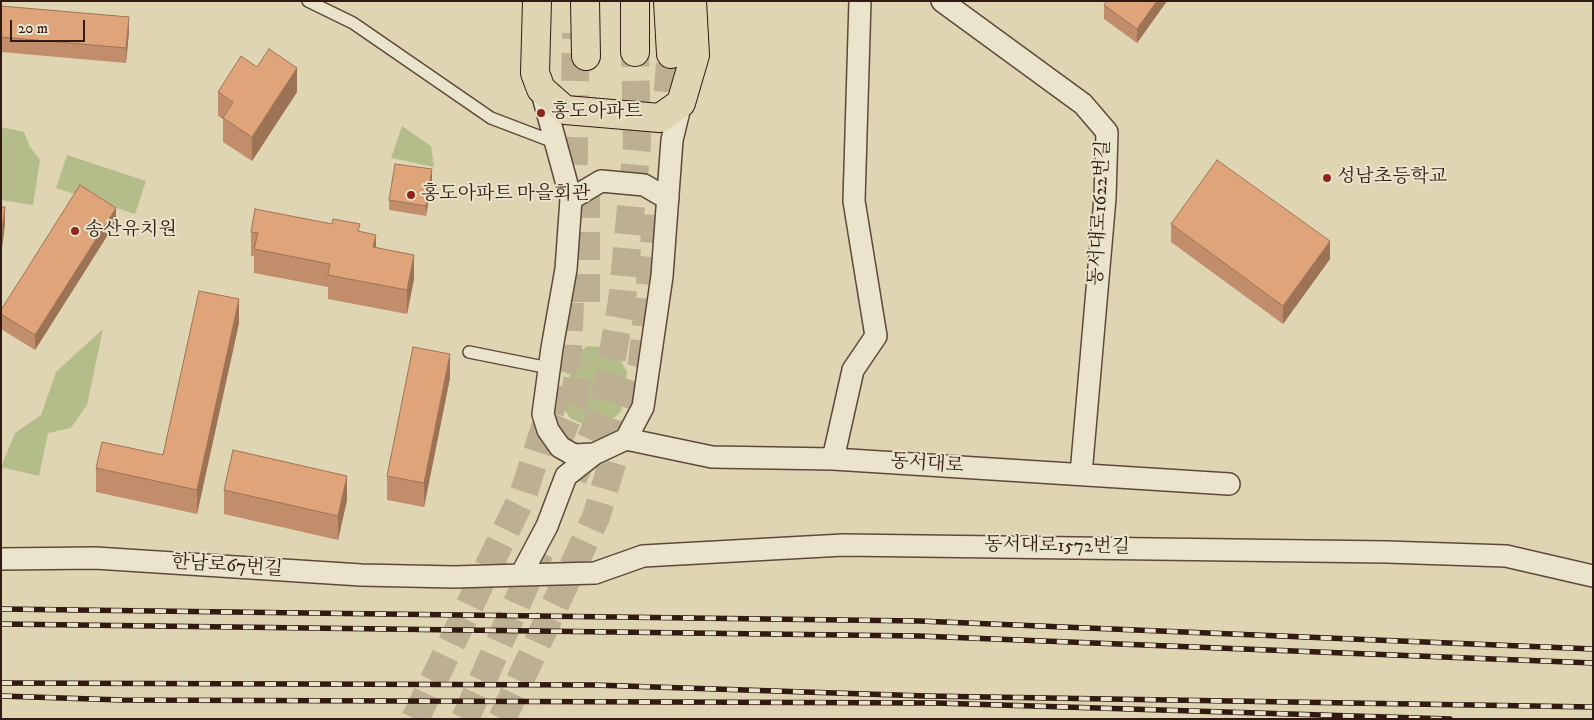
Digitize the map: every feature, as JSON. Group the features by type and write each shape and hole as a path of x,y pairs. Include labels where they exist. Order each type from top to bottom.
{"main road":[{"path":"537,1 535,73 541,89 565,110 660,118 681,103 695,55 692,1"},
{"path":"576,1 581,44 585,1"},
{"path":"635,1 635,52"},
{"path":"668,1 671,54"}],"street":[{"path":"834,459 853,370 876,336 854,201 860,1"},
{"name":"동서대로1622번길","path":"942,1 1082,104 1107,132 1105,198 1081,474"},
{"path":"541,89 571,199 566,269 543,414 548,430 560,447 566,476"},
{"path":"521,575 547,526 566,476 594,454 626,439 643,407 662,276 672,140 681,103"},
{"path":"571,199 601,182 644,185 668,199"},
{"name":"동서대로","path":"626,439 712,456 834,459 1229,484"},
{"path":"560,447 574,455 594,454"},
{"name":"동서대로1572번길","path":"521,575 595,573 643,556 843,545 1387,552 1506,556 1593,576"},
{"name":"한남로67번길","path":"1,559 95,558 352,574 454,577 521,575"}],"lane":[{"path":"308,1 353,23 491,118 554,142"},
{"path":"469,352 549,368"}],"green space":[{"path":"402,126 431,146 434,167 391,158"},
{"path":"1,127 24,132 30,147 40,160 33,205 1,200"},
{"path":"67,155 146,181 135,214 56,188"},
{"path":"103,329 87,405 71,428 48,433 39,476 1,467 15,433 41,415 56,372"},
{"path":"587,346 600,347 620,359 627,372 621,411 609,423 589,427 570,418 565,410 572,362 577,354"}],"building":[{"path":"1107,1 1157,1 1137,29 1104,5"},
{"path":"1,6 129,17 126,48 1,37"},
{"path":"269,49 297,68 252,137 223,118 233,102 218,92 241,56 257,67"},
{"path":"1217,160 1330,241 1283,306 1171,224"},
{"name":"홍도아파트 마을회관","path":"395,164 432,169 426,206 389,200"},
{"name":"송산유치원","path":"80,185 116,208 35,335 1,314 1,310"},
{"path":"1,207 5,207 1,238"},
{"path":"255,209 332,224 333,219 360,224 358,231 376,235 373,247 414,255 407,290 328,275 330,264 254,249 258,233 251,232"},
{"path":"199,291 239,299 197,490 96,468 102,442 163,455"},
{"path":"413,347 450,354 424,483 387,476"},
{"path":"233,450 347,476 338,516 224,490"}],"tunnel":[{"path":"573,207 576,33"},
{"path":"573,478 602,414 622,301 637,144 635,52"},
{"path":"664,134 671,54"},
{"path":"586,182 586,302"},
{"path":"502,719 596,517 642,364 658,204"},
{"path":"415,719 523,495 568,356 571,275"},
{"path":"556,445 573,405 580,364"},
{"path":"465,719 540,552"}],"railway":[{"path":"1,609 919,621 1593,649"},
{"path":"1,624 919,636 1593,663"},
{"path":"1,683 594,685 926,696 1593,707"},
{"path":"1,696 122,700 936,703 1450,719"}],"place":[{"name":"홍도아파트","path":"541,113"},
{"name":"성남초등학교","path":"1327,178"},
{"name":"홍도아파트 마을회관","path":"411,195"},
{"name":"송산유치원","path":"75,231"}]}
